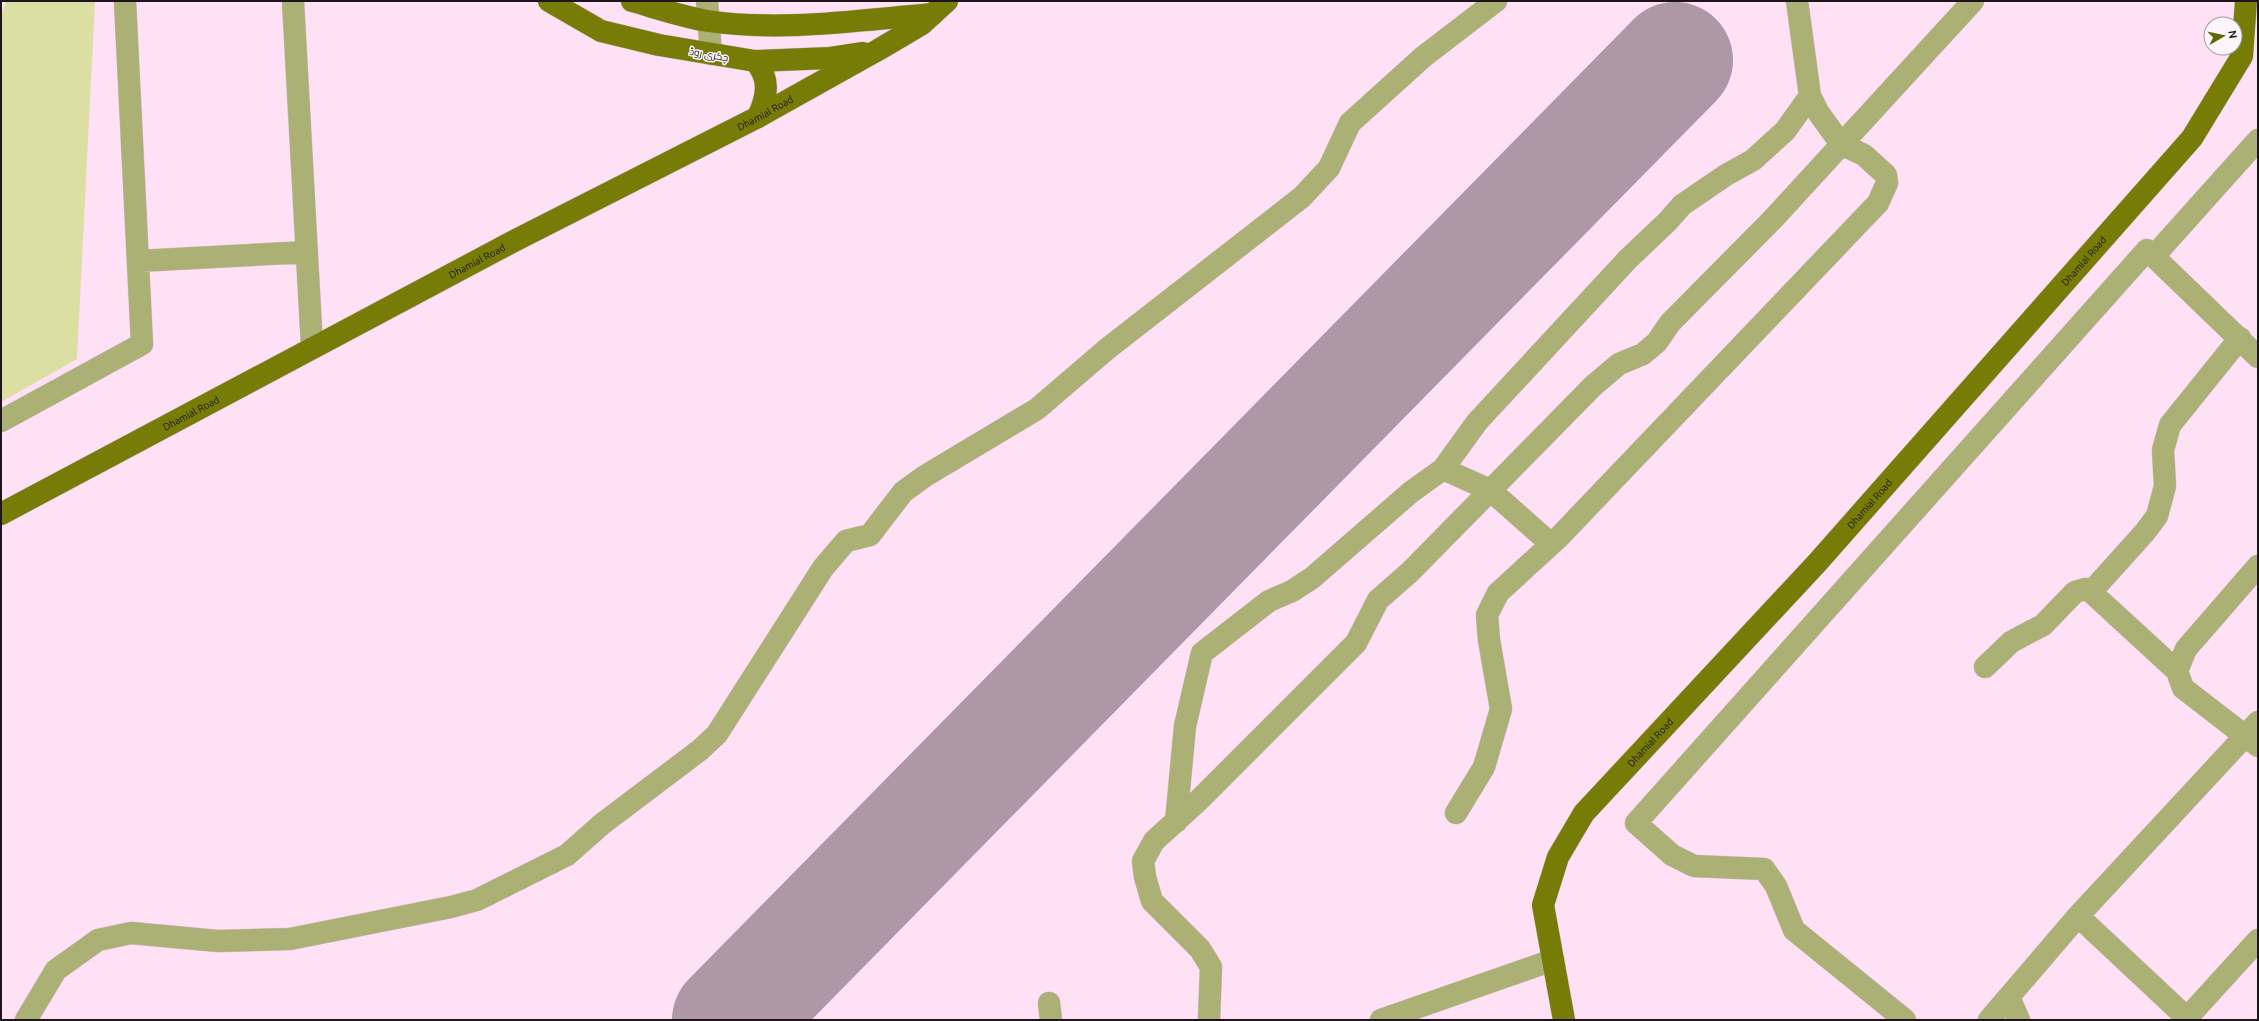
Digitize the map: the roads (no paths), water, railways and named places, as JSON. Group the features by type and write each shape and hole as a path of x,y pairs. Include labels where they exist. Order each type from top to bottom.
{"main road":[{"name":"چکری روڈ","path":"550,1 601,32 659,45 755,61 830,58 878,50"},
{"path":"632,1 707,11 760,25 842,23 940,7"},
{"name":"Dhamial Road","path":"1564,1020 1543,905 1558,857 1584,813 1817,563 2192,138 2242,56 2246,1"},
{"name":"Dhamial Road","path":"1,514 312,347 758,117 922,24 940,7"},
{"path":"755,61 762,68 767,86 766,96 758,117"}],"street":[{"path":"1,421 142,344 126,1"},
{"path":"293,1 312,347"},
{"path":"26,1020 56,970 98,940 132,933 218,941 290,939 451,907 477,900 567,855 602,824 700,750 717,734 823,568 846,541 870,535 903,492 925,476 1037,409 1107,349 1302,197 1329,168 1350,122 1423,57 1496,1"},
{"path":"1456,812 1484,767 1501,709 1489,640 1487,615 1498,593 1550,544 1878,203 1887,183 1886,175 1864,155 1842,144 1818,112 1810,96 1796,1"},
{"path":"1209,1020 1211,1015 1211,967 1200,948 1152,900 1145,877 1143,861 1154,841 1176,822 1356,643 1378,600 1410,572 1593,386 1619,364 1643,354 1657,342 1670,323 1772,219 1973,1"},
{"path":"707,11 711,54"},
{"path":"1176,822 1185,726 1202,653 1269,601 1292,591 1312,578 1411,492 1443,469 1477,422 1628,259 1668,221 1682,204 1726,175 1753,160 1785,131 1810,96"},
{"path":"2154,256 2258,140"},
{"path":"1905,1020 1794,930 1776,886 1764,869 1694,866 1672,855 1636,823 2147,250 2258,356"},
{"path":"138,261 307,252"},
{"path":"2092,592 2145,532 2157,516 2164,486 2163,450 2170,425 2240,338"},
{"path":"1443,469 1490,490 1550,544"},
{"path":"2177,671 2186,649 2258,566"},
{"path":"1985,667 2010,642 2044,625 2075,592 2085,589 2092,592 2177,671 2183,688 2254,734 2078,916 1989,1020"},
{"path":"2078,916 2188,1019 2258,940"},
{"path":"1381,1020 1553,960"},
{"path":"2009,997 2019,1020"}]}
